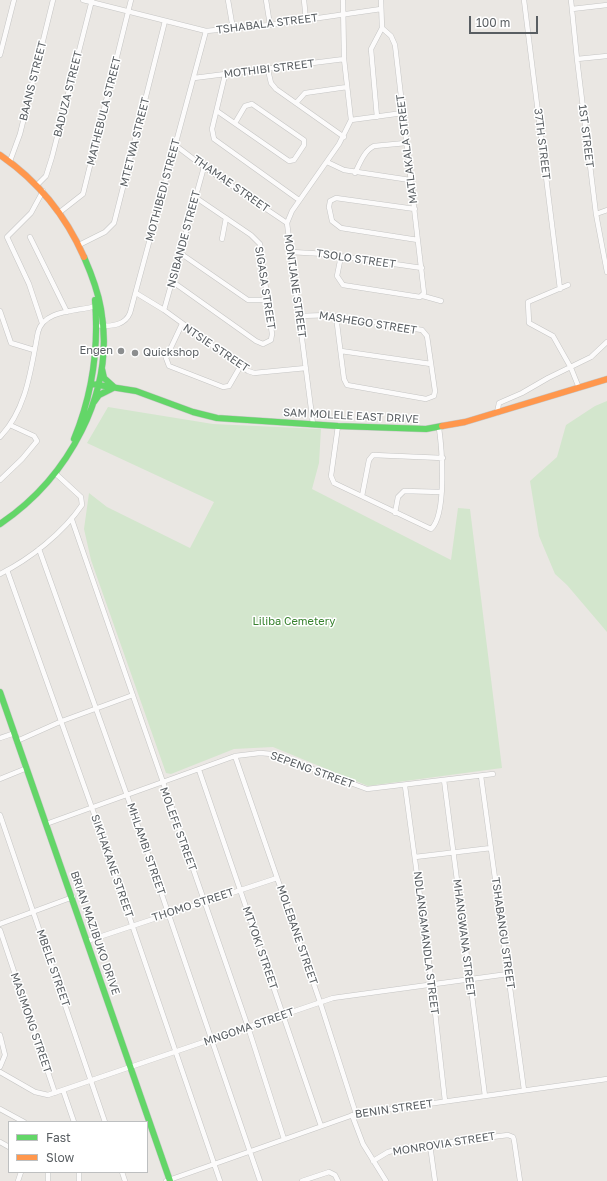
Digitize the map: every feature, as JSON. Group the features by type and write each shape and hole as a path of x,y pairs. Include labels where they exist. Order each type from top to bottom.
{"street":[{"path":"0,55 14,0"},
{"name":"BAANS STREET","path":"10,161 20,134 53,0"},
{"name":"TSHABALA STREET","path":"83,0 92,1 129,12 206,31 270,25 381,9"},
{"name":"MATHEBULA STREET","path":"60,212 82,194 132,0"},
{"path":"228,0 233,29"},
{"path":"266,0 270,25"},
{"path":"304,0 306,20"},
{"name":"MONTJANE STREET","path":"313,424 287,223 292,210 344,137 351,120 344,59 343,0"},
{"path":"377,117 371,49 382,28 381,0"},
{"name":"37TH STREET","path":"524,0 560,288"},
{"name":"1ST STREET","path":"571,0 596,214 607,271"},
{"name":"BADUZA STREET","path":"38,184 46,176 50,164 92,1"},
{"path":"572,9 607,5"},
{"name":"MTETWA STREET","path":"79,245 105,232 114,223 165,21"},
{"name":"MATLAKALA STREET","path":"382,28 394,39 424,294"},
{"name":"MOTHIBEDI STREET","path":"100,326 120,324 129,317 206,31"},
{"path":"577,59 607,56"},
{"name":"MOTHIBI STREET","path":"194,78 268,70 344,59"},
{"path":"268,70 273,86 344,137"},
{"path":"225,75 217,112 211,131 214,139 299,200"},
{"path":"296,103 305,93 347,86"},
{"path":"217,112 289,161 294,160 304,145 304,140 252,104 245,106 235,123"},
{"path":"351,120 403,113"},
{"path":"355,172 370,148 374,146 406,143"},
{"name":"THAMAE STREET","path":"175,145 204,167 287,223"},
{"path":"0,155 10,161 38,184 60,212 79,245 100,301 101,364 104,378 115,388 100,395 92,405"},
{"path":"327,162 344,170 410,180"},
{"name":"NSIBANDE STREET","path":"164,310 204,167"},
{"path":"42,323 29,284 7,237 30,213 43,191"},
{"name":"SIGASA STREET","path":"173,282 256,341 263,344 268,342 272,337 260,244 251,235 195,197"},
{"path":"415,209 336,198 330,201 329,207 332,221 340,228 418,240"},
{"path":"596,214 607,210"},
{"path":"222,239 226,218"},
{"path":"30,237 67,312"},
{"name":"TSOLO STREET","path":"290,252 341,256 422,268"},
{"path":"180,253 248,300 267,300"},
{"path":"341,256 337,276 343,285 420,297 424,294 441,301"},
{"path":"0,524 27,503 55,473 78,439 92,405 100,326 94,285"},
{"path":"568,285 528,302 527,306 530,322 553,336 571,368 579,388"},
{"name":"NTSIE STREET","path":"136,293 164,310 240,367 254,373 306,368"},
{"path":"0,437 10,425 25,396 39,328 42,323 52,316 96,306"},
{"path":"0,311 11,343 34,350"},
{"name":"MASHEGO STREET","path":"299,316 323,314 422,330 427,336 435,391 434,396 426,399 351,386 345,383 341,351"},
{"path":"336,316 341,351 431,364"},
{"path":"182,324 166,358 169,366 223,387 229,386 240,367"},
{"path":"497,413 499,403 591,357 607,342"},
{"path":"69,452 84,415 101,364"},
{"name":"SAM MOLELE EAST DRIVE","path":"95,384 148,394 193,412 210,417 338,426 439,428 497,413 607,379"},
{"path":"0,480 22,459 37,440 34,436 10,425"},
{"path":"338,426 331,478 334,483 431,529 436,525 441,492 443,458 439,428"},
{"path":"362,496 368,460 373,455 443,458"},
{"path":"0,574 39,549 72,520 83,501 79,495 55,473"},
{"path":"395,513 398,496 404,491 441,492"},
{"name":"MOLEFE STREET","path":"72,520 133,695 162,784 248,1027 284,1139"},
{"name":"MHLAMBI STREET","path":"39,549 127,796 260,1181"},
{"name":"SIKHAKANE STREET","path":"7,570 62,721 220,1181"},
{"name":"BRIAN MAZIBUKO DRIVE","path":"0,692 131,1066 169,1180"},
{"path":"17,741 62,721 133,695"},
{"path":"0,738 15,733"},
{"name":"SEPENG STREET","path":"46,824 162,784 235,756 260,753 272,754 367,789 405,786 493,774"},
{"name":"MOLEBANE STREET","path":"235,756 320,1002 354,1114 358,1134 386,1181"},
{"path":"0,779 26,768"},
{"name":"MTYOKI STREET","path":"198,770 321,1126"},
{"name":"TSHABANGU STREET","path":"481,776 524,1090"},
{"name":"MHANGWANA STREET","path":"444,780 485,1096"},
{"name":"NDLANGAMANDLA STREET","path":"405,786 416,857 446,1101"},
{"name":"MBELE STREET","path":"0,815 105,1121"},
{"path":"416,857 491,848"},
{"name":"THOMO STREET","path":"87,941 277,878"},
{"path":"0,924 72,897"},
{"name":"MASIMONG STREET","path":"0,930 55,1093"},
{"name":"MNGOMA STREET","path":"0,1072 39,1094 48,1095 320,1002 345,996 508,974"},
{"path":"0,1035 5,1055 0,1067"},
{"name":"BENIN STREET","path":"169,1180 354,1114 607,1079"},
{"path":"63,1090 74,1121"},
{"path":"0,1109 22,1121"},
{"name":"MONROVIA STREET","path":"373,1160 392,1151 430,1144 505,1135 512,1136 514,1140 520,1181"},
{"path":"430,1144 435,1181"},
{"path":"302,1181 329,1172 335,1175 338,1181"}],"green space":[{"path":"607,401 607,632 567,585 555,574 539,536 530,481 557,457 566,425 595,406"},
{"name":"Liliba Cemetery","path":"108,407 213,424 321,429 319,463 312,489 451,560 458,508 470,509 502,768 368,786 273,747 234,749 171,774 166,773 91,560 84,529 89,493 107,507 190,548 214,502 87,443"}],"traffic: fast":[{"path":"0,524 24,505 47,483 66,458 82,431 94,402 101,372 104,340 100,302 84,257"},
{"path":"74,439 86,405 93,371 96,336 95,300"},
{"path":"102,369 104,378 114,387"},
{"path":"92,384 136,391 193,412 217,418 338,426 426,429 442,426"},
{"path":"94,402 99,395 113,388"},
{"path":"0,692 170,1181"}],"traffic: slow":[{"path":"0,155 14,165 38,187 49,200 68,227 84,257"},
{"path":"442,426 465,422 607,379"}],"place":[{"name":"Engen","path":"121,351"},
{"name":"Quickshop","path":"135,353"}]}
